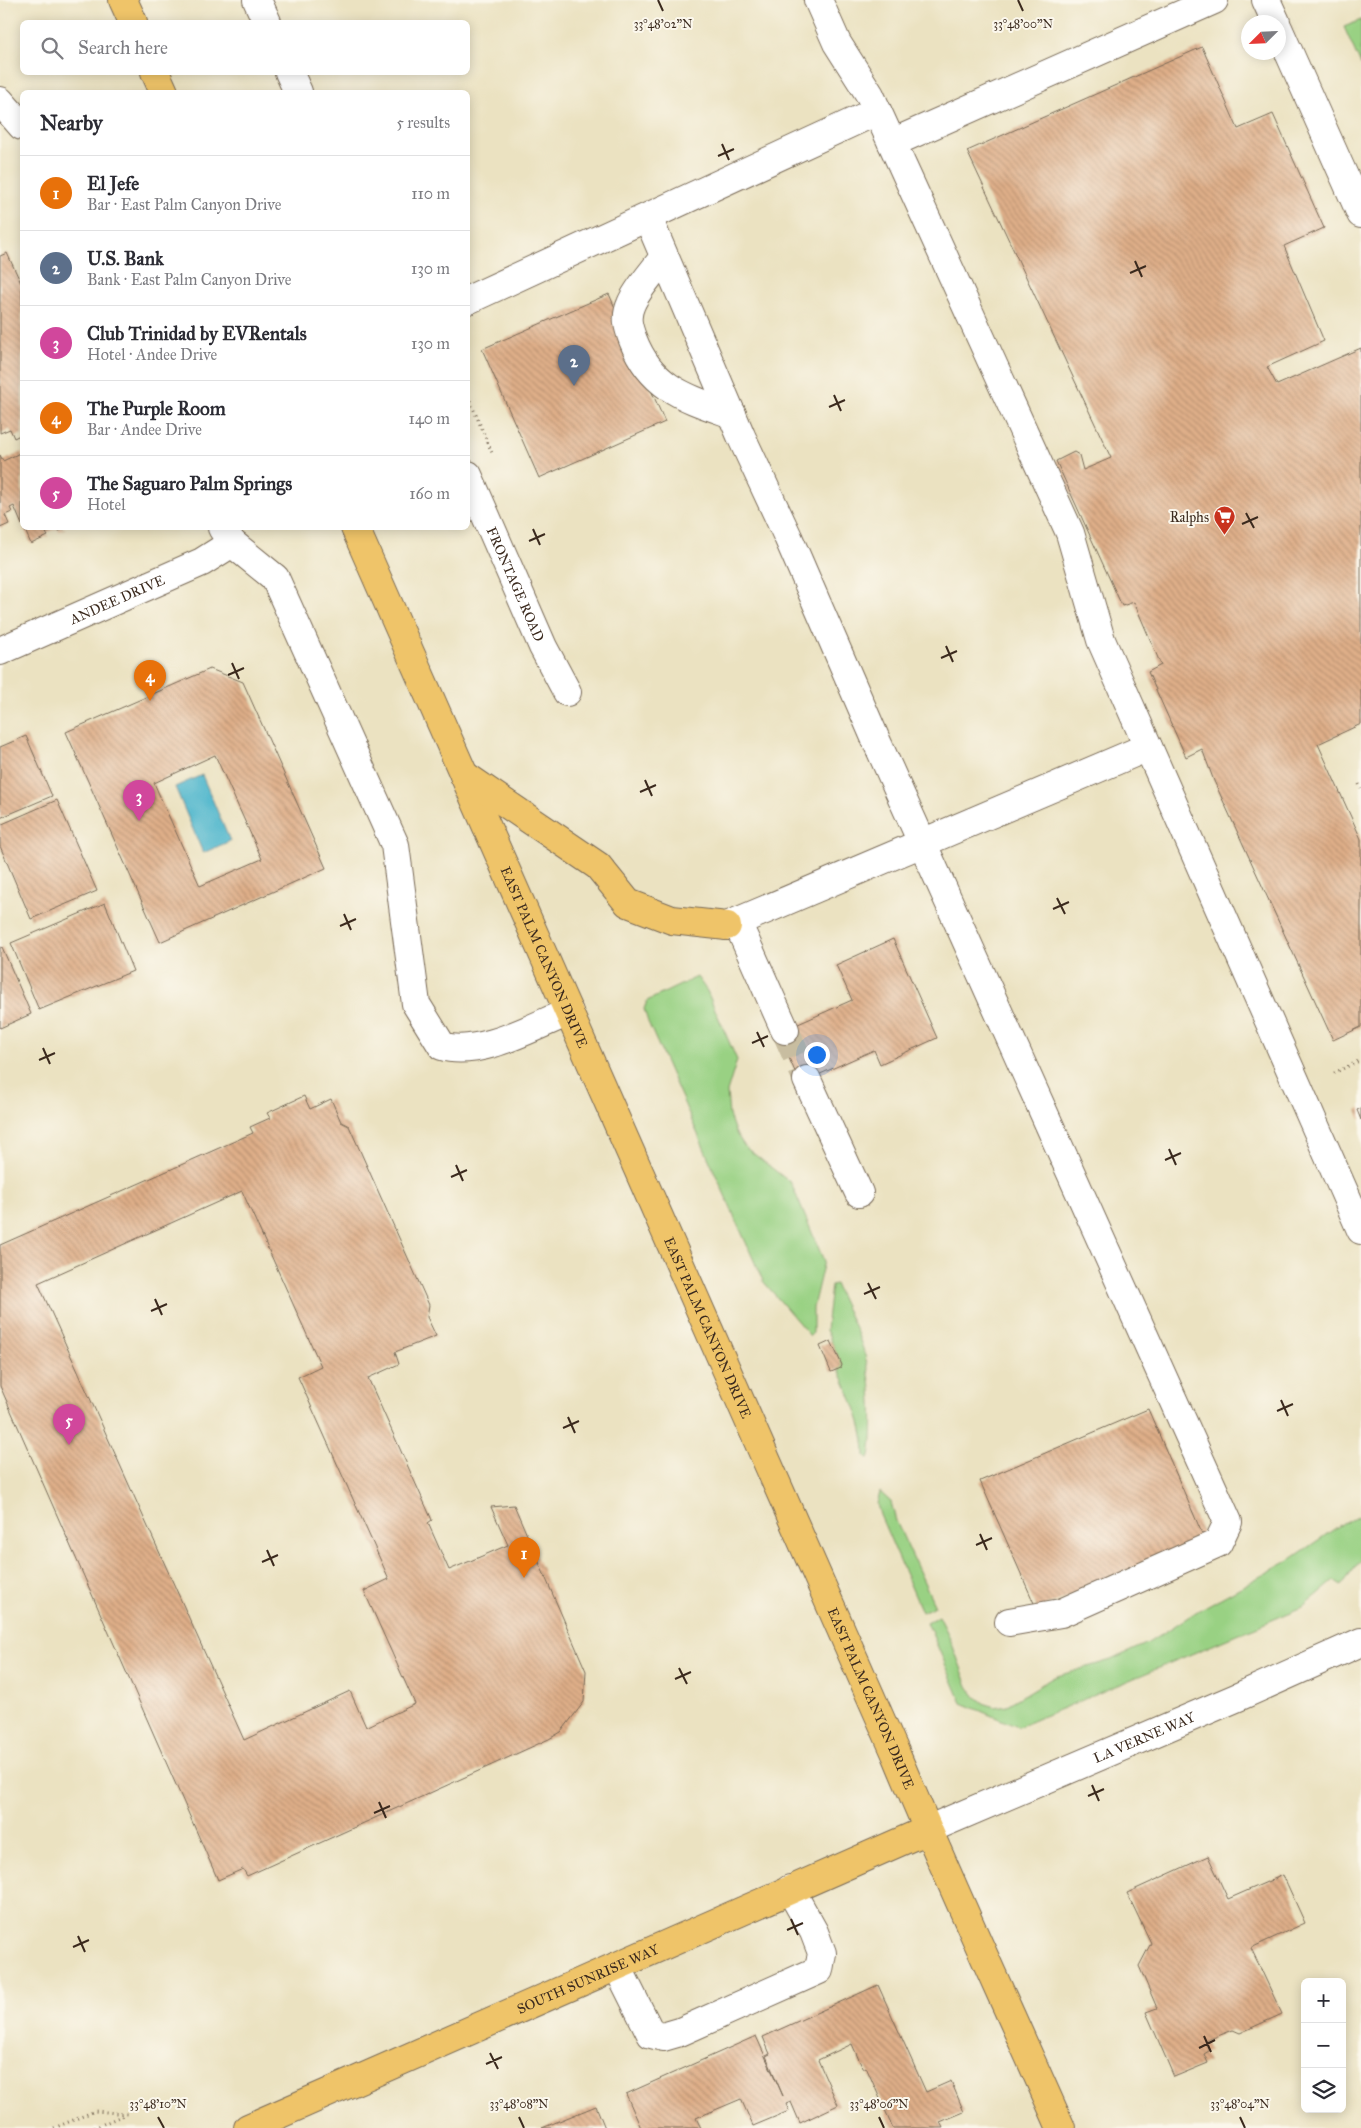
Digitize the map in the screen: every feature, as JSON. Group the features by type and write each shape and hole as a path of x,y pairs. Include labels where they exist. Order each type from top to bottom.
{"main road":[{"path":"123,0 132,20"},
{"path":"156,75 163,90"},
{"name":"EAST PALM CANYON DRIVE","path":"356,530 896,1754 927,1830 962,1904 1061,2128"},
{"path":"464,775 598,866 628,902 672,920 732,924"},
{"name":"SOUTH SUNRISE WAY","path":"248,2128 927,1830"}],"street":[{"path":"257,0 266,20"},
{"path":"818,0 837,43 870,96 1070,533 1101,640 1361,1230"},
{"path":"892,143 1214,0"},
{"path":"1266,0 1273,15"},
{"path":"1286,46 1361,214"},
{"path":"290,75 297,90"},
{"path":"0,101 20,124"},
{"path":"470,299 877,111"},
{"path":"648,218 732,414 922,843 1228,1522 1218,1543 1061,1613 1009,1622"},
{"path":"664,257 631,303 626,323 639,357 656,377 684,397 732,414"},
{"name":"FRONTAGE ROAD","path":"470,480 543,647 567,692"},
{"path":"227,535 275,578 395,845 416,1004 442,1046 455,1050 484,1046 569,1012"},
{"name":"ANDEE DRIVE","path":"0,651 202,562 227,535"},
{"path":"785,1030 732,924 1148,747"},
{"path":"808,1080 858,1193"},
{"name":"LA VERNE WAY","path":"927,1830 1236,1698 1361,1642"},
{"path":"617,1966 652,2034 663,2037 680,2032 819,1970 822,1953 814,1932 790,1889"}],"path":[{"path":"1359,784 1361,789"},
{"path":"1334,1073 1361,1060"},
{"path":"54,2128 95,2111 127,2114 94,2128"}],"green space":[{"path":"1361,20 1361,65 1344,27"},
{"path":"697,977 707,991 737,1060 727,1092 729,1115 735,1132 745,1147 791,1183 824,1261 813,1307 813,1333 810,1336 763,1281 648,1022 644,1009 647,1001"},
{"path":"835,1284 858,1336 868,1370 873,1415 872,1444 870,1457 868,1458 865,1456 860,1422 839,1369 842,1365 826,1330 831,1285"},
{"path":"880,1492 891,1502 896,1521 935,1606 922,1612 880,1515 877,1504"},
{"path":"1361,1516 1361,1560 1341,1586 1334,1581 1303,1607 1018,1727 962,1703 927,1622 939,1616 949,1636 968,1686 975,1696 985,1704 995,1707 1007,1705 1054,1677 1111,1660 1148,1643 1199,1610 1288,1561 1343,1523"}],"water":[{"path":"202,775 230,841 203,853 175,787"}],"building":[{"path":"1202,47 1238,129 1273,114 1324,228 1284,246 1324,341 1267,367 1277,385 1361,348 1361,724 1318,744 1361,839 1361,1027 1333,1040 1214,781 1202,749 1186,757 1148,672 1161,665 1134,602 1122,606 1056,461 1074,452 1079,455 1083,470 1111,458 967,151"},
{"path":"7,253 20,281 20,435 14,438 10,429 0,433 0,256"},
{"path":"609,294 665,422 539,478 482,349"},
{"path":"20,453 20,520 14,506 10,508 12,512 5,515 9,524 0,528 0,455 3,461"},
{"path":"25,530 53,530 46,533 48,536 31,544"},
{"path":"210,669 243,682 326,868 160,942 66,732","holes":["215,755 262,859 200,886 154,783"]},
{"path":"26,736 52,796 0,818 0,747"},
{"path":"57,800 97,891 31,919 0,846 0,825"},
{"path":"105,903 133,971 39,1010 11,943"},
{"path":"893,939 937,1038 880,1064 874,1050 800,1083 778,1033 852,1000 836,965"},
{"path":"2,947 31,1014 0,1028 0,948"},
{"path":"304,1096 310,1109 331,1099 341,1122 349,1126 429,1305 427,1317 436,1336 395,1352 399,1364 368,1378 432,1520 428,1523 449,1570 508,1545 491,1507 514,1505 586,1671 584,1702 561,1732 549,1739 247,1876 243,1869 218,1880 0,1386 0,1245 253,1133 250,1127 270,1118 267,1113","holes":["242,1191 321,1366 298,1377 389,1579 364,1591 415,1704 366,1727 350,1691 244,1740 38,1283"]},
{"path":"1361,1108 1361,1120 1357,1110"},
{"path":"831,1341 842,1365 841,1368 831,1372 820,1346"},
{"path":"1148,1409 1204,1538 1037,1610 980,1481"},
{"path":"1208,1856 1228,1899 1283,1875 1305,1923 1251,1948 1282,2014 1240,2033 1233,2030 1205,2041 1209,2051 1204,2054 1208,2063 1174,2077 1146,2012 1157,2008 1139,1966 1151,1943 1127,1893"},
{"path":"878,1985 926,2092 951,2081 964,2112 940,2122 943,2128 893,2128 866,2067 863,2069 852,2044 818,2060 838,2105 800,2123 791,2102 786,2104 789,2111 753,2126 741,2099 696,2118 701,2128 641,2128 626,2094 756,2036 783,2096 766,2056 770,2054 763,2037"},
{"path":"596,2106 605,2128 542,2128"}],"tunnel":[{"path":"785,1030 807,1080"}],"place":[{"name":"U.S. Bank","path":"574,386"},
{"name":"Ralphs","path":"1225,536"},
{"name":"The Purple Room","path":"150,701"},
{"name":"Club Trinidad by EVRentals","path":"139,821"},
{"name":"The Saguaro Palm Springs","path":"69,1445"},
{"name":"El Jefe","path":"524,1578"}]}
